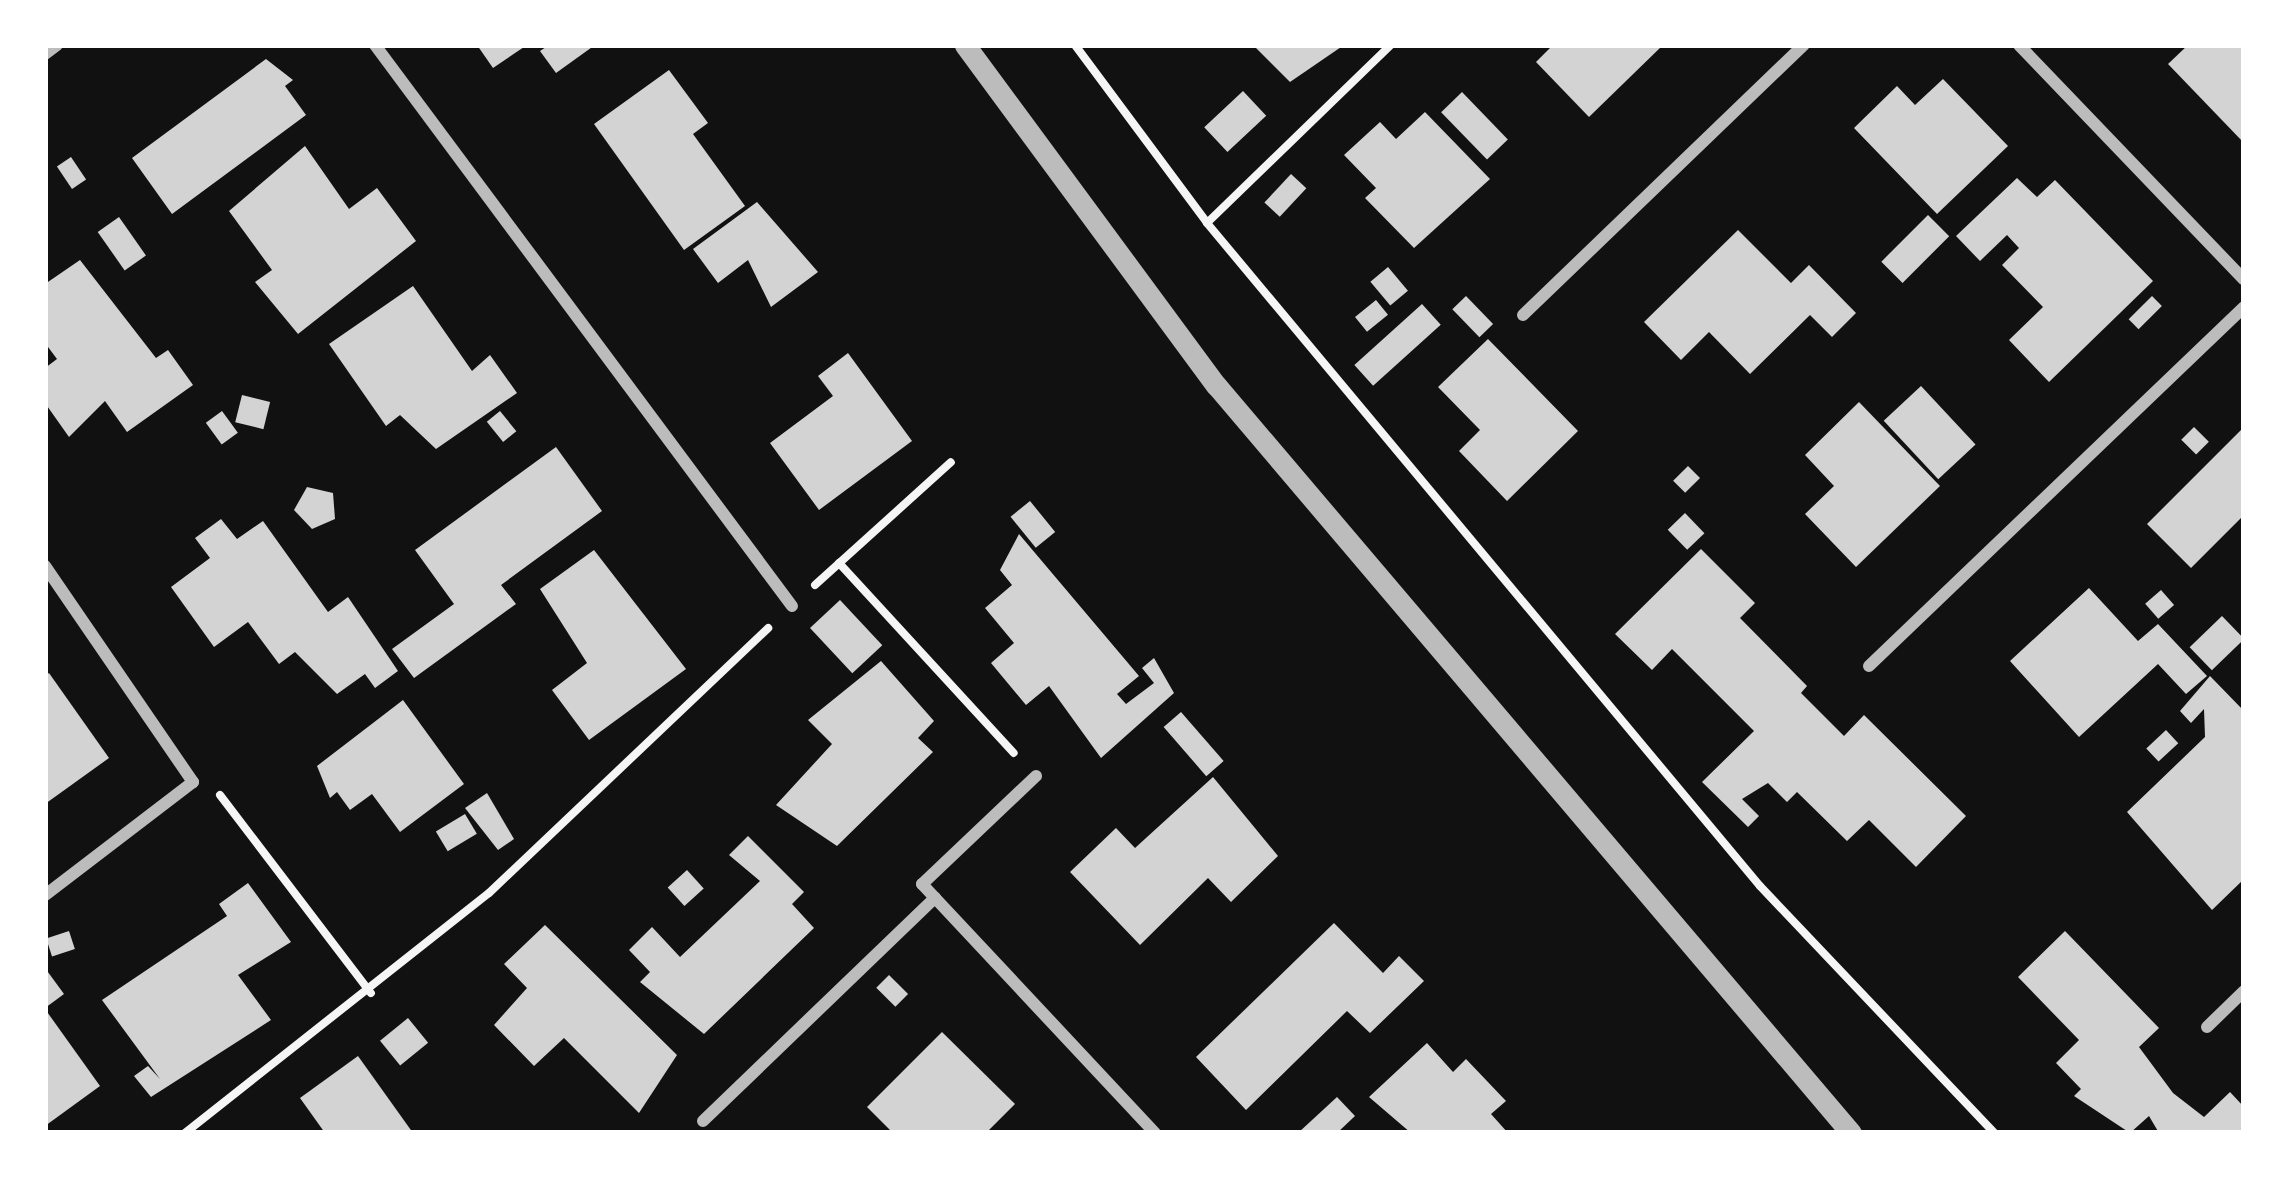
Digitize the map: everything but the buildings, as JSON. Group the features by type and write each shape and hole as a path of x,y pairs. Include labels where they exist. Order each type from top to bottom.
{"street":[{"path":"45,54 57,45"},
{"path":"375,45 792,606"},
{"path":"965,45 1216,385 1850,1133"},
{"path":"1523,315 1804,45"},
{"path":"2019,45 2244,280"},
{"path":"1869,666 2244,307"},
{"path":"45,566 193,782 45,895"},
{"path":"1036,776 922,884 1155,1133"},
{"path":"704,1120 934,898"},
{"path":"2207,1027 2244,992"}],"path":[{"path":"1075,45 1207,223 1760,886 1994,1133"},
{"path":"1207,223 1391,45"},
{"path":"185,1133 371,993 951,462"},
{"path":"839,563 1036,776"},
{"path":"193,782 232,801 371,993"}]}
